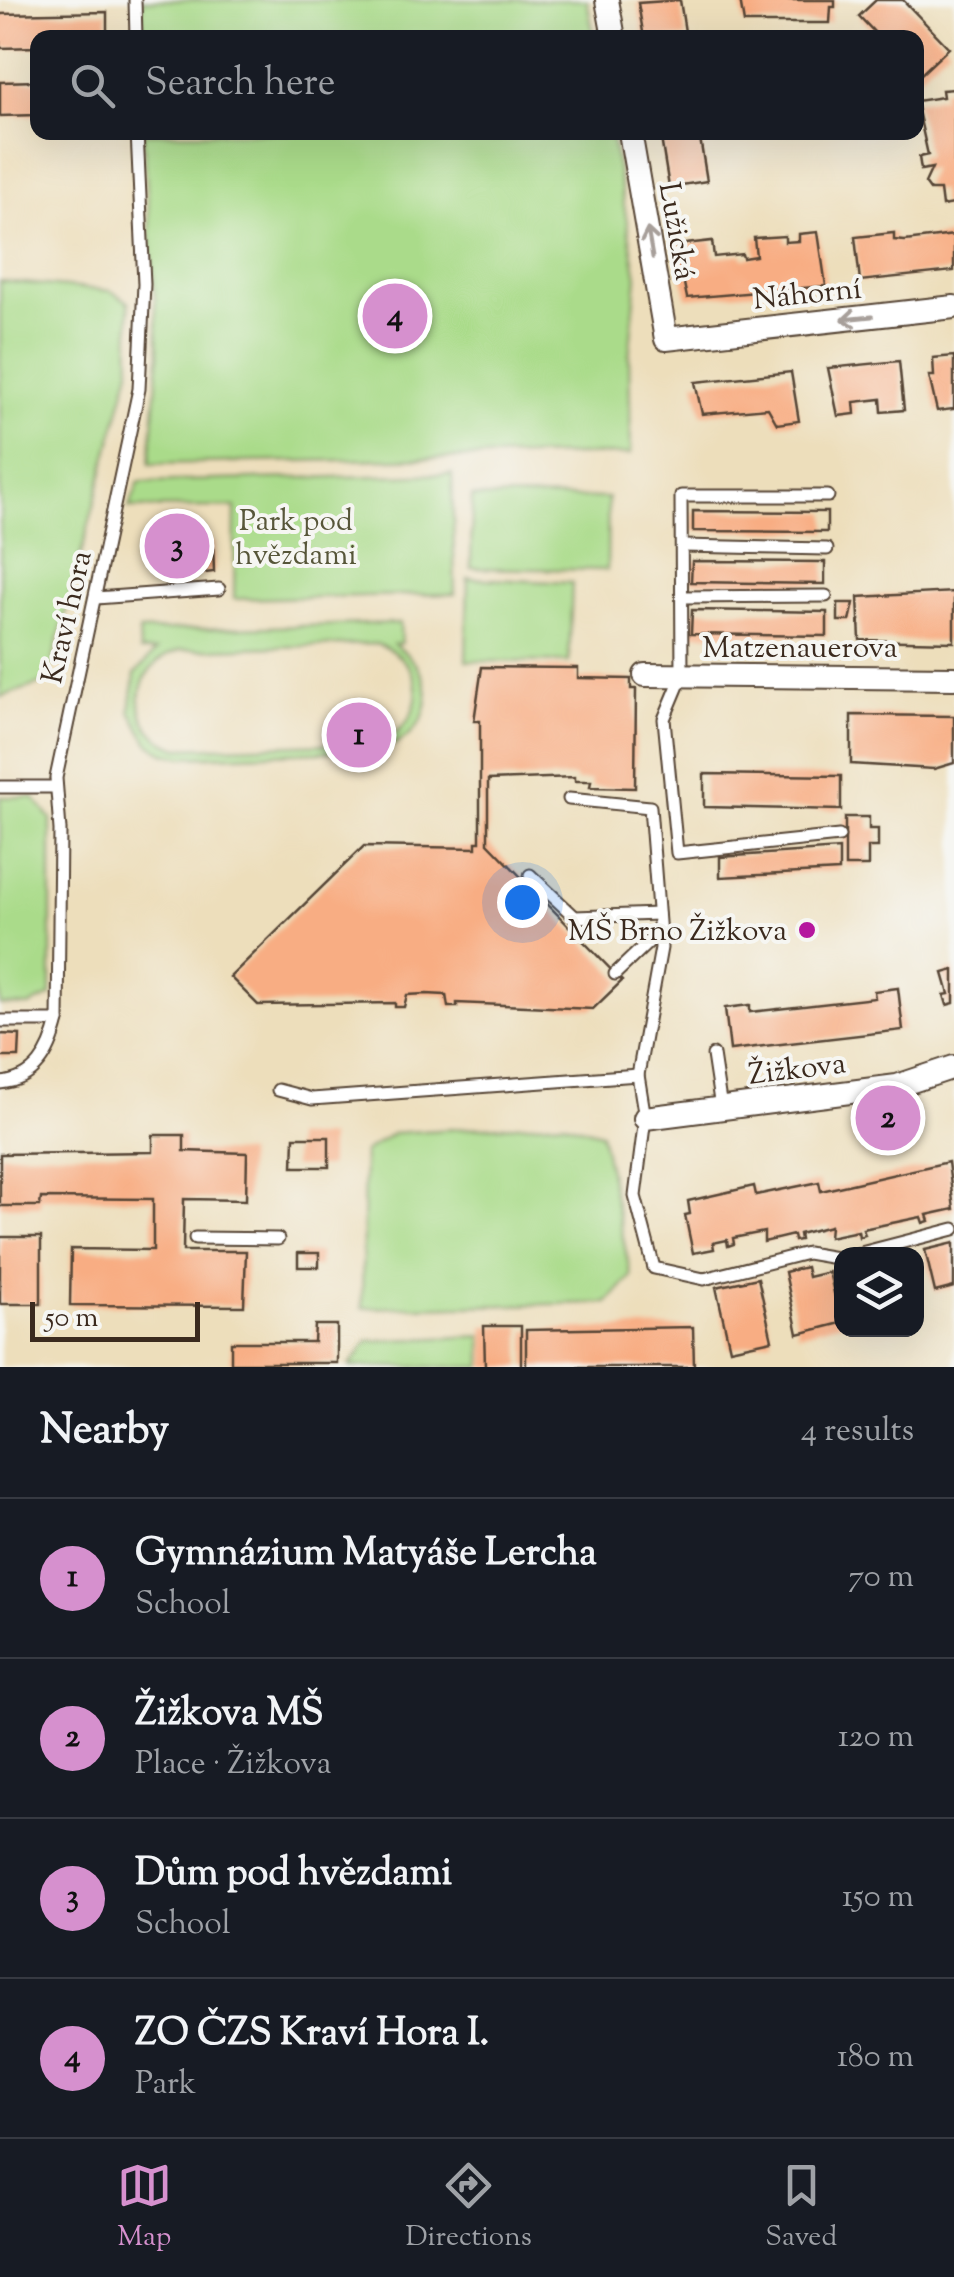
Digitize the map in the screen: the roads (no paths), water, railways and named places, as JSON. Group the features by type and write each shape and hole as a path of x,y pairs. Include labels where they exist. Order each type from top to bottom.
{"street":[{"path":"607,0 613,30"},
{"name":"Lužická","path":"631,140 666,339"},
{"name":"Náhorní","path":"666,339 954,307"},
{"name":"Matzenauerova","path":"645,676 954,678"},
{"name":"Žižkova","path":"644,1118 898,1086 954,1066"}],"lane":[{"path":"135,0 136,30"},
{"name":"Kraví hora","path":"0,1083 34,1070 53,1042 58,1022 60,830 56,787 139,389 144,284 137,140"},
{"path":"828,496 682,496 682,676 664,719 678,853 839,836"},
{"path":"682,546 827,549"},
{"path":"96,598 219,589"},
{"path":"682,597 826,596"},
{"path":"0,787 56,787"},
{"path":"569,799 650,807 661,948 638,1075 644,1118 635,1196 654,1268 704,1278 808,1253 834,1257"},
{"path":"530,875 575,917 658,914"},
{"path":"615,974 660,931"},
{"path":"0,1020 58,1022"},
{"path":"713,1054 721,1108"},
{"path":"278,1090 312,1099 638,1075"},
{"path":"885,1247 954,1229"},
{"path":"194,1238 278,1239"}],"place":[{"name":"ZO ČZS Kraví Hora I.","path":"395,316"},
{"name":"Dům pod hvězdami","path":"177,546"},
{"name":"Gymnázium Matyáše Lercha","path":"359,735"},
{"name":"MŠ Brno Žižkova","path":"807,930"},
{"name":"Žižkova MŠ","path":"888,1118"}],"park label":[{"name":"Park pod hvězdami","path":"296,537"}]}
